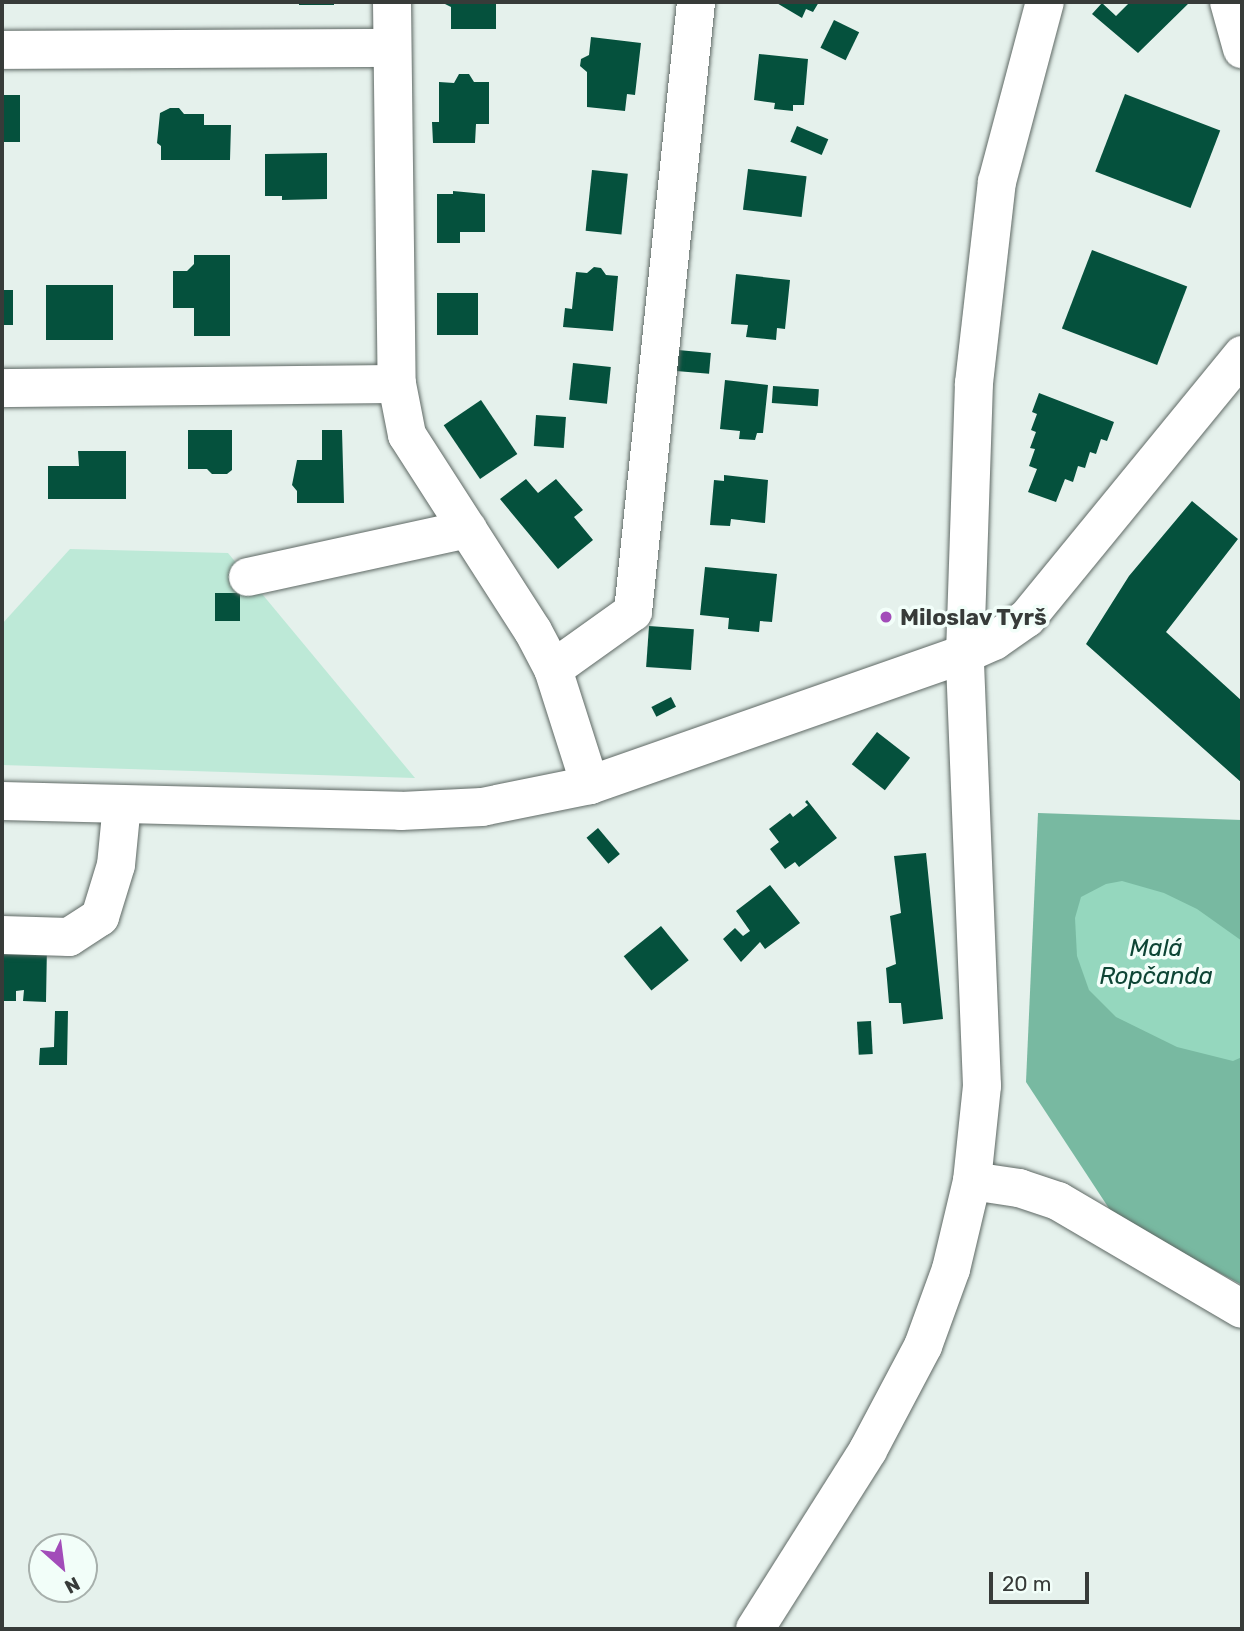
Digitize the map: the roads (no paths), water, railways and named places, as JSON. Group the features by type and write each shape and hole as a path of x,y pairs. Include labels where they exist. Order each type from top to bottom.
{"street":[{"path":"392,2 397,384 407,435 533,631 553,669 590,785"},
{"path":"553,669 633,612 696,2"},
{"path":"755,1629 869,1450 923,1346 951,1269 972,1181 982,1086 965,654 974,383 997,182 1045,2"},
{"path":"1229,2 1242,49"},
{"path":"2,50 392,48"},
{"path":"2,801 401,811 482,807 590,785 965,654 994,641 1038,627 1242,355"},
{"path":"2,388 397,384"},
{"path":"248,578 468,529"},
{"path":"2,934 69,937 100,918 116,864 122,804"},
{"path":"972,1181 1019,1188 1058,1201 1242,1309"}],"water":[{"name":"Malá Ropčanda","path":"1122,881 1164,893 1197,909 1242,941 1242,1057 1233,1061 1177,1047 1116,1017 1089,990 1077,956 1075,918 1081,897 1106,884"}],"place":[{"name":"Miloslav Tyrš","path":"886,617"}]}
